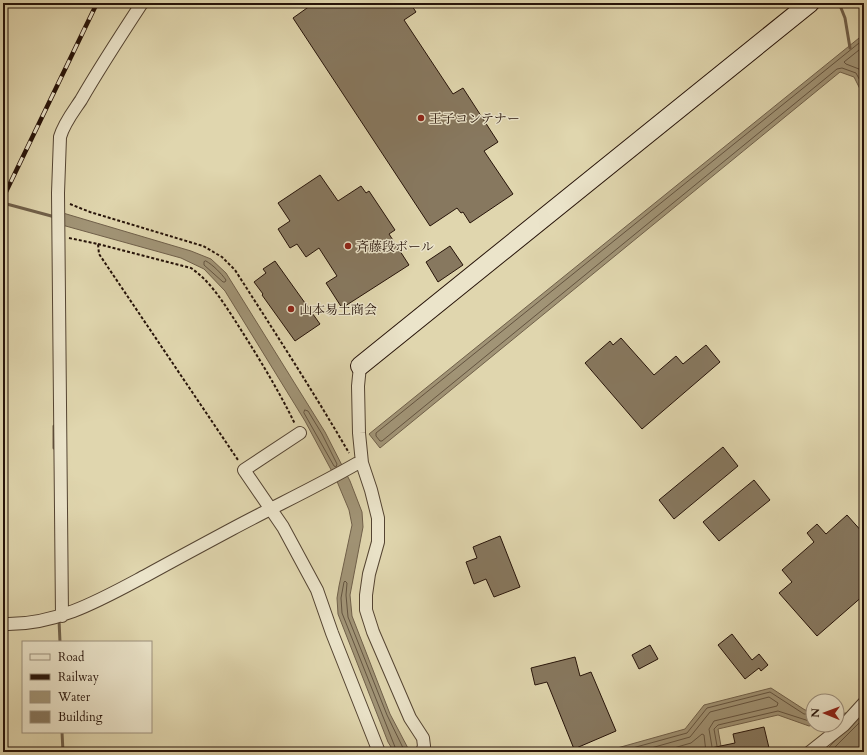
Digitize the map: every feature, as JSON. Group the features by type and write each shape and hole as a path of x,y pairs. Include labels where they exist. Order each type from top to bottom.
{"street":[{"path":"62,616 58,203 60,137 62,130 103,62 142,3"},
{"path":"422,752 424,746 423,738 410,718 373,632 366,610 366,595 369,574 378,542 378,518 371,490 355,465 359,433 358,386 360,366 810,3"},
{"path":"300,433 244,470 283,528 317,590 332,633 379,752"},
{"path":"3,624 13,625 42,621 62,616 105,598 269,509 355,465"},
{"path":"810,752 844,725 864,703"}],"path":[{"path":"58,203 203,246 222,257 235,270 322,406 355,465"},
{"path":"59,234 191,268 203,276 218,295 245,336 284,401 300,433"},
{"path":"98,244 99,254 244,470"}],"water":[{"path":"864,34 864,97 854,77 840,72 380,448 369,434"},
{"path":"63,213 191,251 211,259 226,273 325,432 350,481 362,512 363,527 350,595 352,616 390,714 410,752 394,752 388,742 338,614 337,598 352,525 349,510 336,479 305,421 225,291 204,269 181,258 62,225"},
{"path":"771,688 805,710 805,725 778,715 718,729 722,752 603,752 685,729 704,705"},
{"path":"864,712 864,752 824,752 843,733 845,733 845,731"}],"building":[{"name":"王子コンテナー","path":"314,3 410,3 416,12 404,20 453,94 463,88 498,142 484,151 513,194 470,223 463,212 461,213 457,208 430,226 293,18"},
{"name":"斉藤段ボール","path":"320,175 338,201 361,186 366,193 369,191 395,230 389,234 409,265 342,308 326,283 337,276 319,248 306,257 297,244 290,248 278,229 290,221 278,203"},
{"path":"450,246 463,265 438,282 426,262"},
{"name":"山本易土商会","path":"275,261 320,324 295,341 254,282 266,273 263,269"},
{"path":"621,338 654,375 676,356 683,364 706,345 720,362 642,429 585,363 610,341 613,345"},
{"path":"723,447 738,466 674,519 659,500"},
{"path":"754,480 770,500 719,541 703,522"},
{"path":"847,515 864,534 864,595 817,636 779,593 792,582 782,570 814,542 807,533 817,524 826,534"},
{"path":"500,536 520,587 494,597 486,579 474,584 466,562 477,558 473,547"},
{"path":"732,634 752,660 759,654 768,665 761,671 759,668 745,679 718,645"},
{"path":"650,645 658,659 639,669 632,655"},
{"path":"575,657 580,676 591,672 616,731 574,749 547,682 535,685 531,668"},
{"path":"764,727 770,752 711,752 711,748 735,743 733,734"}],"waterway":[{"path":"839,3 845,18 850,48"},
{"path":"3,203 55,217"},
{"path":"54,426 54,448"},
{"path":"59,620 60,641"},
{"path":"845,714 849,716"},
{"path":"62,733 63,752"}],"railway":[{"path":"3,198 97,3"}],"place":[{"name":"王子コンテナー","path":"421,118"},
{"name":"斉藤段ボール","path":"348,246"},
{"name":"山本易土商会","path":"291,309"}]}
